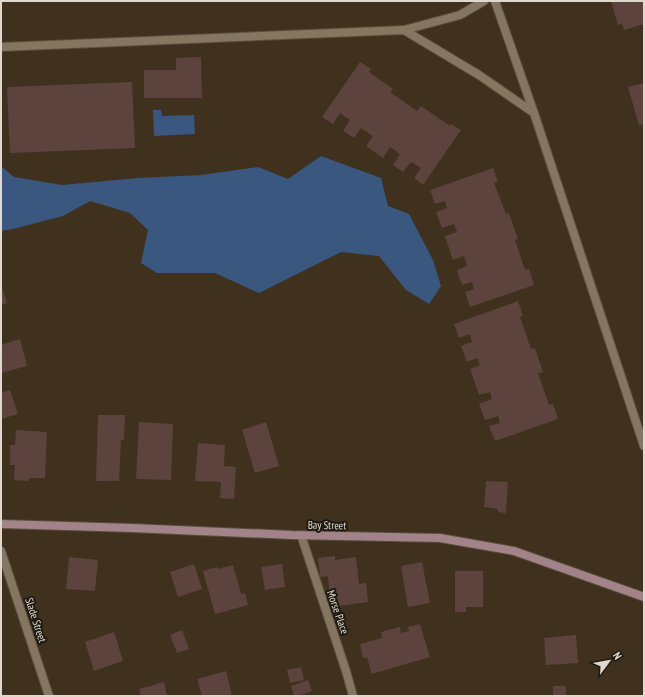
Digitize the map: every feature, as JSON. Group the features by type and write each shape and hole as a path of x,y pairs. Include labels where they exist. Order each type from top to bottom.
{"main road":[{"name":"Bay Street","path":"1,524 301,535 440,538 514,551 644,597"}],"street":[{"path":"1,47 404,30 460,15 484,1"},
{"path":"495,1 534,113 644,446"},
{"path":"404,30 479,75 534,113"},
{"name":"Morse Place","path":"301,535 353,696"},
{"name":"Slade Street","path":"1,551 49,696"}],"water":[{"path":"153,110 161,110 162,116 194,115 195,134 154,136"},
{"path":"321,156 381,178 388,206 409,214 433,260 441,286 429,304 406,290 379,256 341,252 259,293 215,273 157,273 141,263 148,230 130,213 90,201 63,216 1,231 1,166 14,177 62,185 138,178 201,175 258,167 288,179"}],"building":[{"path":"611,1 644,1 644,24 624,30 622,24 618,25"},
{"path":"201,57 202,98 144,98 144,70 176,70 176,58"},
{"path":"360,62 371,69 369,72 393,89 390,92 417,111 421,106 450,126 451,124 461,130 423,185 414,178 421,168 411,162 403,172 393,165 400,154 390,147 383,158 366,146 373,136 361,128 354,138 343,131 350,120 340,113 333,124 322,117"},
{"path":"132,82 135,148 10,153 7,87"},
{"path":"644,83 644,124 639,125 628,87"},
{"path":"493,168 498,182 494,183 506,214 509,213 518,239 515,240 525,270 529,269 534,285 470,307 465,292 474,289 472,282 462,285 457,270 467,266 464,256 453,260 445,236 457,232 454,224 442,228 436,212 447,208 445,201 435,204 430,190"},
{"path":"1,284 7,303 1,305"},
{"path":"518,301 523,316 520,317 531,349 535,348 543,372 538,373 549,405 553,404 558,419 495,441 489,426 500,423 498,416 485,420 479,404 492,399 490,392 479,395 470,369 480,365 477,358 467,362 461,346 472,342 470,334 459,338 454,324"},
{"path":"20,339 27,366 1,373 1,345"},
{"path":"10,390 18,414 1,419 1,393"},
{"path":"98,415 125,415 124,440 121,440 119,481 96,481"},
{"path":"139,422 173,424 171,480 136,479"},
{"path":"266,422 279,466 255,473 242,430"},
{"path":"16,430 47,432 45,478 29,478 29,481 14,480 15,465 10,465 10,445 15,445"},
{"path":"198,443 225,445 224,466 236,467 234,499 220,498 221,482 195,481"},
{"path":"486,481 508,482 506,513 498,512 498,509 484,507"},
{"path":"335,556 335,560 356,557 359,584 366,583 368,602 331,607 328,576 320,577 318,558"},
{"path":"69,557 98,560 95,591 66,589"},
{"path":"422,562 430,603 408,607 401,566"},
{"path":"194,564 202,589 178,597 170,572"},
{"path":"282,564 285,587 265,590 261,567"},
{"path":"233,565 241,594 245,593 248,605 215,614 203,571"},
{"path":"455,571 483,571 483,607 466,607 466,612 455,612"},
{"path":"420,624 430,657 372,674 367,657 363,658 360,644 382,638 381,632 400,627 401,633 409,631 408,627"},
{"path":"182,630 189,649 177,653 170,635"},
{"path":"114,632 123,661 94,671 85,642"},
{"path":"576,635 578,663 546,665 544,638"},
{"path":"301,667 304,680 290,683 287,670"},
{"path":"226,671 232,696 202,696 197,679"},
{"path":"308,680 312,691 294,696 291,686"},
{"path":"164,682 167,696 141,696 139,689"},
{"path":"553,686 566,686 566,696 553,696"}]}
